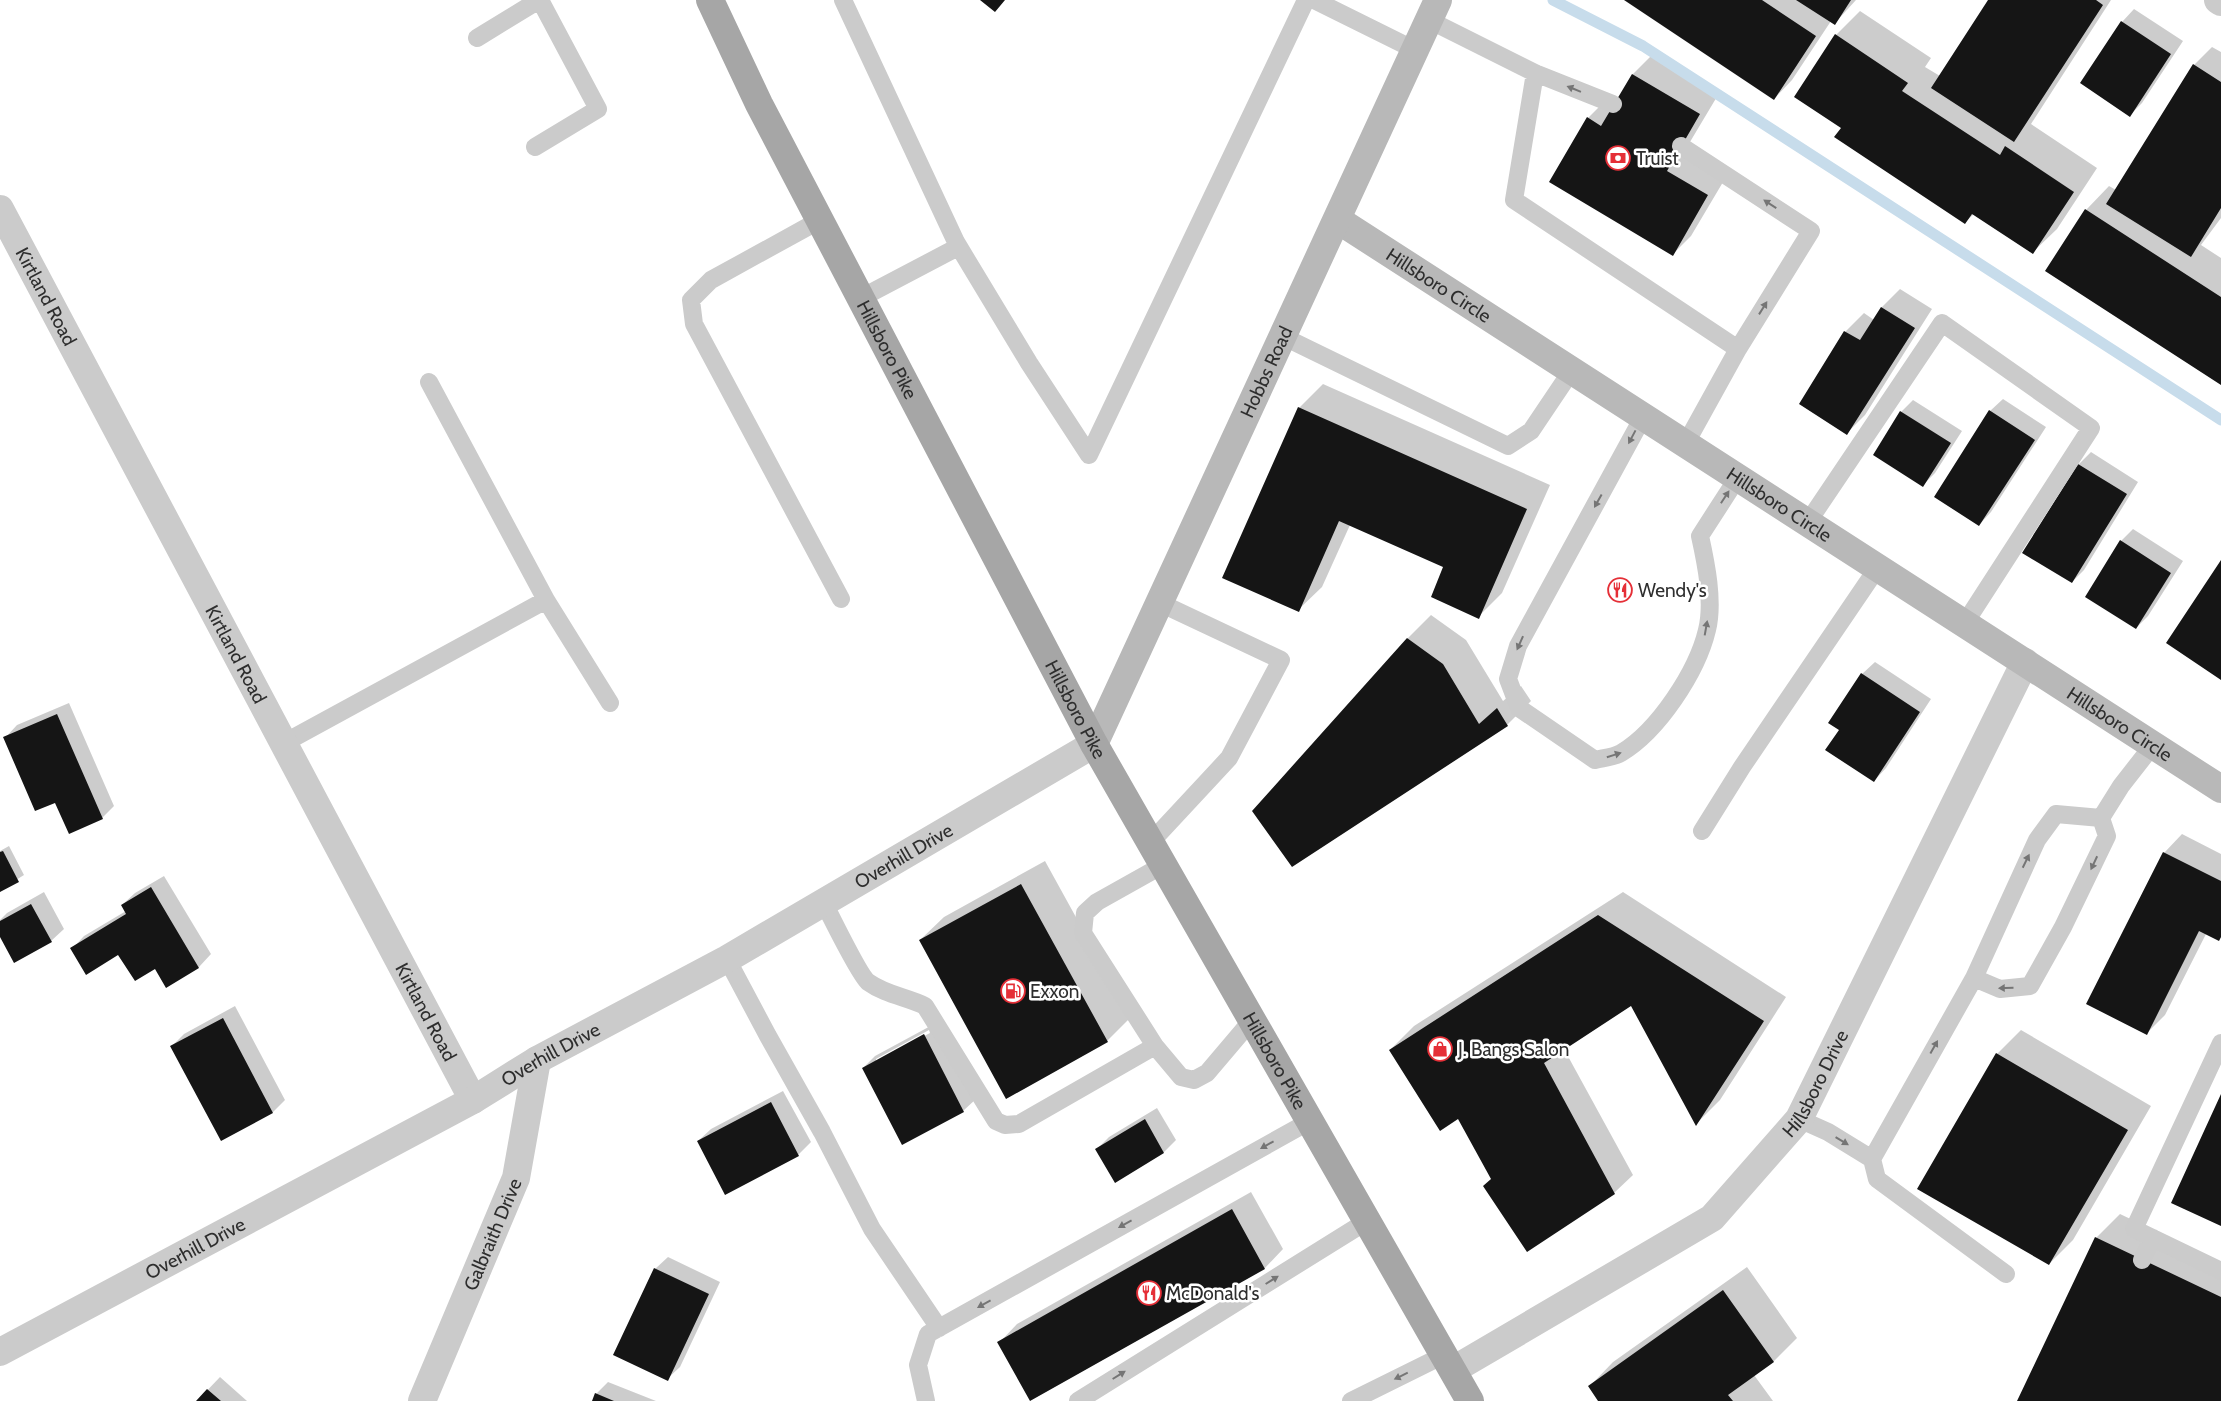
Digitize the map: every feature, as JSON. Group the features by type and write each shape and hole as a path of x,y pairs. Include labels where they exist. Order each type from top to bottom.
{"main road":[{"name":"Hillsboro Pike","path":"710,0 759,104 1094,744 1470,1401"}],"street":[{"name":"Hobbs Road","path":"1094,744 1434,10"},
{"name":"Kirtland Road","path":"0,209 473,1100"},
{"name":"Hillsboro Circle","path":"1338,220 2221,789"},
{"name":"Hillsboro Drive","path":"1448,1363 1712,1218 1799,1119 2025,662"},
{"name":"Overhill Drive","path":"0,1352 473,1100 537,1060 727,959 823,901 1094,744"},
{"name":"Galbraith Drive","path":"422,1401 516,1178 537,1060"}],"lane":[{"path":"477,38 539,0 598,109 535,147"},
{"path":"843,0 958,247 1029,364 1089,454 1306,0"},
{"path":"1314,0 1415,50"},
{"path":"1434,10 1535,73 1613,104"},
{"path":"1535,73 1514,200 1738,349"},
{"path":"1681,146 1811,230 1738,349 1686,444"},
{"path":"820,220 711,280 691,300 694,324 841,599"},
{"path":"861,298 958,247"},
{"path":"1808,522 1942,323 2091,428 1965,623"},
{"path":"1284,337 1508,446 1531,431 1572,370"},
{"path":"429,382 546,600 610,703"},
{"path":"1644,416 1518,646 1508,679 1519,708 1595,760 1619,754 1651,729 1691,671 1708,630 1709,588 1700,536 1738,476"},
{"path":"1702,831 1742,767 1878,567"},
{"path":"284,743 546,600"},
{"path":"1160,603 1281,660 1229,758 1157,854 1085,913 1083,933 1155,1046 1181,1077 1194,1080 1207,1073 1252,1020"},
{"path":"2101,818 2121,786 2153,745"},
{"path":"2006,1274 1877,1179 1872,1159 1974,978 2037,840 2056,814 2101,818"},
{"path":"1974,978 2000,989 2030,986 2064,927 2107,836 2101,818"},
{"path":"823,901 867,981 889,994 914,1000 925,1006 996,1120 1004,1125 1019,1124 1155,1046"},
{"path":"727,959 822,1132 872,1229 939,1328"},
{"path":"2221,1043 2134,1229 2221,1271"},
{"path":"1799,1119 1828,1132 1872,1159"},
{"path":"926,1401 918,1365 928,1334 1310,1121"},
{"path":"1078,1401 1367,1220"},
{"path":"2142,1260 2153,1238"},
{"path":"1355,1399 1448,1363"}],"building":[{"path":"980,0 1005,0 995,12"},
{"path":"1624,0 1762,0 1816,36 1774,100"},
{"path":"1796,0 1851,0 1835,25"},
{"path":"1988,0 2096,0 2103,5 2014,142 1931,88"},
{"path":"2121,21 2171,54 2130,117 2080,83"},
{"path":"1835,34 1908,83 1902,91 2000,155 2005,146 2074,192 2033,254 1972,214 1965,224 1834,137 1841,128 1794,97"},
{"path":"2193,64 2221,82 2221,208 2191,257 2106,204"},
{"name":"Truist","path":"1632,74 1700,114 1667,171 1708,195 1673,256 1549,182 1587,117 1601,126"},
{"path":"2085,209 2221,297 2221,385 2045,271"},
{"path":"1881,307 1915,328 1847,435 1799,404 1844,331 1860,340"},
{"path":"1298,407 1527,509 1479,619 1431,597 1443,567 1339,521 1299,612 1222,578"},
{"path":"1989,410 2035,440 1979,526 1934,497"},
{"path":"1900,411 1951,443 1923,487 1873,455"},
{"path":"2078,464 2127,494 2072,583 2022,553"},
{"path":"2120,540 2171,573 2136,629 2085,597"},
{"path":"2221,560 2221,680 2166,643"},
{"path":"1407,638 1443,664 1479,724 1497,708 1508,726 1292,867 1252,811"},
{"path":"1861,673 1920,712 1874,782 1825,750 1839,730 1828,723"},
{"path":"57,714 103,819 69,834 55,803 35,811 3,737"},
{"path":"3,851 19,882 0,892 0,852"},
{"path":"2163,852 2221,881 2221,937 2219,941 2199,931 2147,1035 2086,1004"},
{"name":"Exxon","path":"1021,884 1108,1042 1006,1099 919,940"},
{"path":"151,887 199,968 166,988 155,969 135,981 118,955 86,975 70,948 126,914 121,905"},
{"path":"31,904 52,942 14,963 0,937 0,921"},
{"path":"1598,915 1764,1021 1696,1126 1631,1006 1544,1063 1615,1194 1527,1252 1483,1186 1491,1179 1458,1119 1440,1131 1389,1050"},
{"path":"223,1018 273,1113 221,1141 170,1046"},
{"path":"924,1034 964,1112 902,1145 862,1068"},
{"path":"1996,1053 2128,1130 2049,1265 1917,1189"},
{"path":"2221,1094 2221,1226 2171,1203"},
{"path":"771,1102 799,1156 725,1195 697,1141"},
{"path":"1145,1119 1164,1153 1115,1183 1095,1149"},
{"path":"1232,1209 1265,1269 1030,1401 997,1342"},
{"path":"2095,1237 2221,1297 2221,1401 2017,1401"},
{"path":"654,1268 709,1294 668,1381 613,1355"},
{"path":"1723,1290 1774,1362 1728,1395 1733,1401 1598,1401 1588,1386"},
{"path":"207,1389 221,1401 196,1401"},
{"path":"595,1393 614,1401 592,1401"}],"waterway":[{"path":"1553,0 1643,46 2221,420"}],"place":[{"name":"Truist","path":"1618,158"},
{"name":"Wendy's","path":"1620,590"},
{"name":"Exxon","path":"1013,991"},
{"name":"J. Bangs Salon","path":"1440,1049"},
{"name":"McDonald's","path":"1149,1293"}]}
